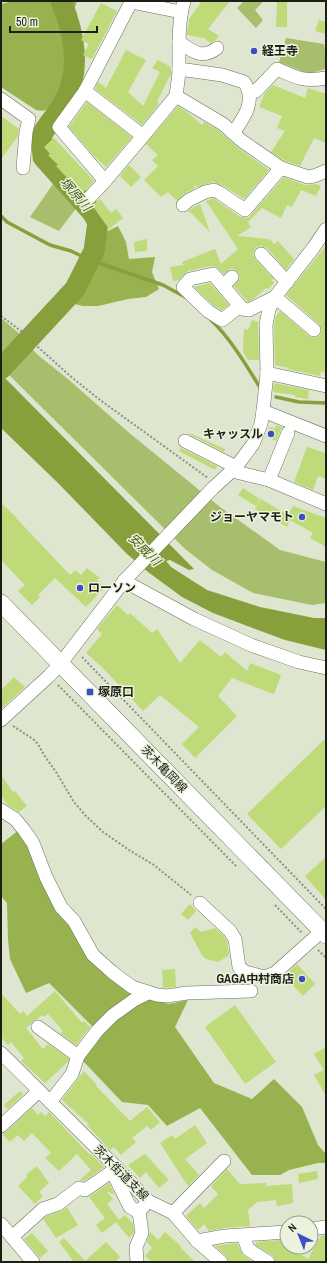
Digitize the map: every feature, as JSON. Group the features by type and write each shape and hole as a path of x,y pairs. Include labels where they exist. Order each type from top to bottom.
{"main road":[{"name":"茨木亀岡線","path":"1,603 61,663 320,936"}],"street":[{"path":"89,198 105,181 176,96 183,6 131,2 86,91 59,127 105,181"},
{"path":"179,42 200,54 208,54 217,48"},
{"path":"179,69 222,75 236,78 244,82 250,92 248,108 245,116 233,133"},
{"path":"250,92 256,91 277,69 298,79 313,81 326,78"},
{"path":"86,91 143,136"},
{"path":"176,96 223,124 242,141 281,168 308,177 326,171"},
{"path":"1,99 29,119 26,132 23,168"},
{"path":"183,205 189,200 205,192 214,190 245,210 281,168"},
{"path":"1,719 49,676 61,663 124,582 215,486 234,469 253,444 263,411 267,373 266,325 269,309 275,297 326,229"},
{"path":"261,254 287,282"},
{"path":"240,306 222,320 208,311 183,286 190,279 213,274 240,306 242,309 248,310 275,297"},
{"path":"223,286 232,277"},
{"path":"275,297 314,330"},
{"path":"267,373 320,389"},
{"path":"263,411 326,436"},
{"path":"269,480 288,433"},
{"path":"185,441 234,469 269,480 326,504"},
{"path":"124,582 194,619 251,645 299,662 326,668"},
{"path":"1,810 15,819 33,843 46,877 62,907 74,921 93,956 132,987 148,993 167,996 186,993 251,991"},
{"path":"200,903 230,931 235,939 239,967 245,972 264,977 269,976 275,973 320,936"},
{"path":"50,1102 72,1074 78,1056 97,1031 113,1015 134,1000 148,993"},
{"path":"38,1027 78,1056"},
{"name":"茨木街道支線","path":"1,1053 148,1201 173,1213 198,1241 221,1262"},
{"path":"1,1126 39,1091"},
{"path":"173,1213 224,1161"},
{"path":"12,1237 43,1209 58,1204 79,1188 85,1190 115,1169 130,1207 139,1212"},
{"path":"136,1262 136,1247 142,1233 139,1212 148,1201"},
{"path":"1,1224 33,1262"},
{"path":"198,1241 243,1235 279,1233"},
{"path":"243,1235 248,1248 268,1262"}],"path":[{"path":"1,316 21,331 30,329 38,335 38,347 69,375 215,486"},
{"path":"83,658 326,908"},
{"path":"57,684 238,868"},
{"path":"1,719 33,739 56,772 74,802 104,832 154,865 200,903"},
{"path":"274,904 320,936 326,958"}],"shaded area":[{"path":"13,1 77,1 70,28 70,67 68,81 58,100 51,107 45,110 36,110 1,87 1,4"},
{"path":"244,1 261,1 262,3 255,10 263,20 256,28 237,8"},
{"path":"286,38 324,44 326,55 325,69 309,74 279,62"},
{"path":"53,184 77,207 59,231 30,217"},
{"path":"118,226 126,242 129,259 155,257 152,272 159,289 146,297 128,299 98,306 83,306 70,303 81,287 89,270 102,234"},
{"path":"1,318 21,335 31,332 33,333 1,364"},
{"path":"29,346 127,431 220,507 280,550 326,562 326,603 312,605 253,593 212,570 184,548 5,371"},
{"path":"19,830 58,910 139,993 95,1029 49,983 26,993 10,959 7,903 1,896 1,844"},
{"path":"145,997 169,1004 188,1000 175,1027 214,1083 252,1099 274,1079 302,1107 318,1145 326,1154 326,1163 318,1163 289,1170 280,1175 252,1175 200,1108 167,1126 148,1105 122,1102 83,1061 93,1041 100,1033 108,1025"}],"water":[{"name":"安威川","path":"1,374 194,569 189,570 170,560 166,561 171,567 207,590 260,607 314,618 326,618 326,650 285,640 213,613 182,597 148,572 127,554 58,483 1,428"}],"building":[{"path":"202,1 230,1 208,29 219,36 216,40 210,43 204,38 187,35 189,19"},
{"path":"277,1 287,1 287,27 276,27"},
{"path":"101,3 117,11 92,59 83,55 89,44 81,40"},
{"path":"319,20 326,22 326,34 315,31"},
{"path":"126,50 146,60 128,92 143,106 160,72 152,68 158,60 171,67 171,74 157,101 159,104 142,125 95,89 98,82 106,88"},
{"path":"273,85 305,98 308,88 326,94 326,143 314,138 300,166 285,161 271,152 285,131 277,128 282,116 259,107 265,93"},
{"path":"87,102 132,137 106,167 95,157 69,127"},
{"path":"178,106 202,125 204,122 218,130 237,147 269,170 244,199 224,186 213,182 197,187 196,185 194,186 195,188 184,194 177,201 168,192 161,197 144,180 158,166 152,160 158,155 146,144"},
{"path":"1,116 19,129 18,136 1,159"},
{"path":"54,138 94,181 82,194 56,166 58,165 48,155 50,154 44,147"},
{"path":"129,165 141,177 131,187 120,176"},
{"path":"284,177 305,185 316,184 321,186 316,196 301,190 292,207 287,205 281,218 262,208 248,222 251,227 237,236 268,239 269,241 270,239 274,244 278,241 294,259 286,270 267,248 260,246 255,248 253,255 255,259 274,279 272,280 274,283 268,289 266,288 248,302 234,286 240,279 238,272 234,269 230,269 224,274 216,267 211,266 188,271 179,280 173,281 170,267 183,265 182,262 215,249 221,264 238,249 206,201 213,198 240,217 248,218"},
{"path":"100,199 111,213 116,209 123,218 109,229 92,205"},
{"path":"200,204 210,232 188,211"},
{"path":"147,239 147,251 135,252 134,242"},
{"path":"326,246 326,373 321,371 320,376 275,365 274,326 276,316 280,311 309,336 316,338 320,335 322,331 319,324 286,295"},
{"path":"210,283 229,305 222,310 213,305 194,287"},
{"path":"252,320 258,322 259,360 248,360 243,352 244,329 248,330"},
{"path":"274,383 309,390 308,399 295,397 295,395 273,392"},
{"path":"276,425 282,427 276,441 266,437 270,427 275,429"},
{"path":"190,433 225,449 224,452 189,434"},
{"path":"307,447 326,453 326,479 318,476 313,490 294,482"},
{"path":"181,448 217,466 215,470 179,451"},
{"path":"243,488 260,499 256,506 238,495"},
{"path":"261,499 288,515 293,506 326,518 326,547 310,538 313,533 290,520 287,527 255,509"},
{"path":"1,503 70,575 75,570 81,575 87,568 100,578 97,580 105,587 86,607 55,578 38,595 40,597 32,605 18,591 25,585 1,560"},
{"path":"117,605 128,615 130,613 152,633 157,629 180,663 200,640 221,657 225,652 247,671 250,663 281,675 274,694 232,678 218,696 237,716 195,758 182,744 199,727 160,695 143,711 102,667 86,653 102,634 97,629"},
{"path":"14,677 25,687 1,709 1,690"},
{"path":"326,738 326,806 281,849 247,814"},
{"path":"1,775 13,792 15,791 27,806 19,812 8,805 1,796"},
{"path":"326,857 326,900 305,876"},
{"path":"190,904 196,911 188,920 181,914"},
{"path":"195,927 201,932 215,928 224,936 227,942 228,956 218,962 206,959 202,955 190,933"},
{"path":"297,964 315,984 303,996 284,976"},
{"path":"175,969 176,987 163,988 162,970"},
{"path":"55,991 82,1023 84,1021 90,1027 76,1045 60,1033 63,1031 48,1014 44,1017 42,1015 26,1028 43,1049 48,1044 69,1059 68,1062 45,1083 21,1061 24,1058 11,1042 8,1045 1,1037 1,993 20,1014 23,1011 27,1016"},
{"path":"235,1005 276,1062 245,1084 205,1027"},
{"path":"326,1047 326,1096 314,1075 324,1070 314,1054"},
{"path":"84,1071 97,1085 96,1086 130,1121 147,1107 160,1122 151,1130 147,1126 132,1138 136,1142 121,1155 114,1147 110,1150 87,1125 89,1124 62,1100"},
{"path":"20,1091 23,1094 8,1109 4,1105"},
{"path":"32,1108 38,1115 41,1112 45,1116 49,1112 90,1155 91,1154 104,1167 84,1181 80,1180 91,1170 77,1154 59,1171 45,1158 51,1153 32,1133 24,1141 18,1135 10,1142 2,1134"},
{"path":"195,1125 207,1143 185,1159 199,1175 188,1186 160,1143 172,1135 175,1139"},
{"path":"145,1154 169,1180 159,1188 146,1172 140,1178 128,1165"},
{"path":"37,1166 49,1183 39,1192 43,1196 35,1204 18,1186 27,1177 26,1175"},
{"path":"227,1169 240,1184 266,1183 266,1186 292,1184 293,1203 277,1206 276,1200 257,1202 248,1210 250,1226 209,1231 204,1224 198,1230 186,1216 200,1203 204,1208 218,1194 211,1186"},
{"path":"317,1171 318,1179 299,1183 298,1174"},
{"path":"109,1183 115,1195 106,1191 113,1199 107,1204 119,1220 125,1215 133,1224 134,1232 129,1238 116,1222 102,1233 96,1225 105,1218 89,1197"},
{"path":"67,1207 78,1225 56,1238 43,1219"},
{"path":"150,1232 158,1240 165,1232 181,1246 180,1247 195,1262 152,1262 145,1256 152,1248 147,1242"},
{"path":"32,1233 48,1251 40,1258 24,1239"},
{"path":"326,1235 326,1262 276,1262 273,1256 256,1245 256,1242 279,1240 279,1255 302,1255 308,1259 310,1255 319,1255 319,1240 321,1236"},
{"path":"64,1238 85,1261 106,1242 120,1257 115,1262 74,1262 59,1242"},
{"path":"237,1243 243,1255 253,1262 230,1262 215,1246"}],"waterway":[{"name":"塚原川","path":"1,369 75,289 94,251 98,222 92,212 43,157 42,135 62,106 70,90 73,78 74,52 72,38 66,13 61,1"},
{"name":"塚原川","path":"1,216 7,222 50,245 71,251 90,260 163,285 187,298"},
{"path":"211,320 232,344 261,389"},
{"path":"276,397 299,402 326,403"}],"place":[{"name":"経王寺","path":"254,51"},
{"name":"キャッスル","path":"271,434"},
{"name":"ジョーヤマモト","path":"302,517"},
{"name":"ローソン","path":"80,588"},
{"name":"塚原口","path":"90,692"},
{"name":"GAGA中村商店","path":"302,979"}]}
